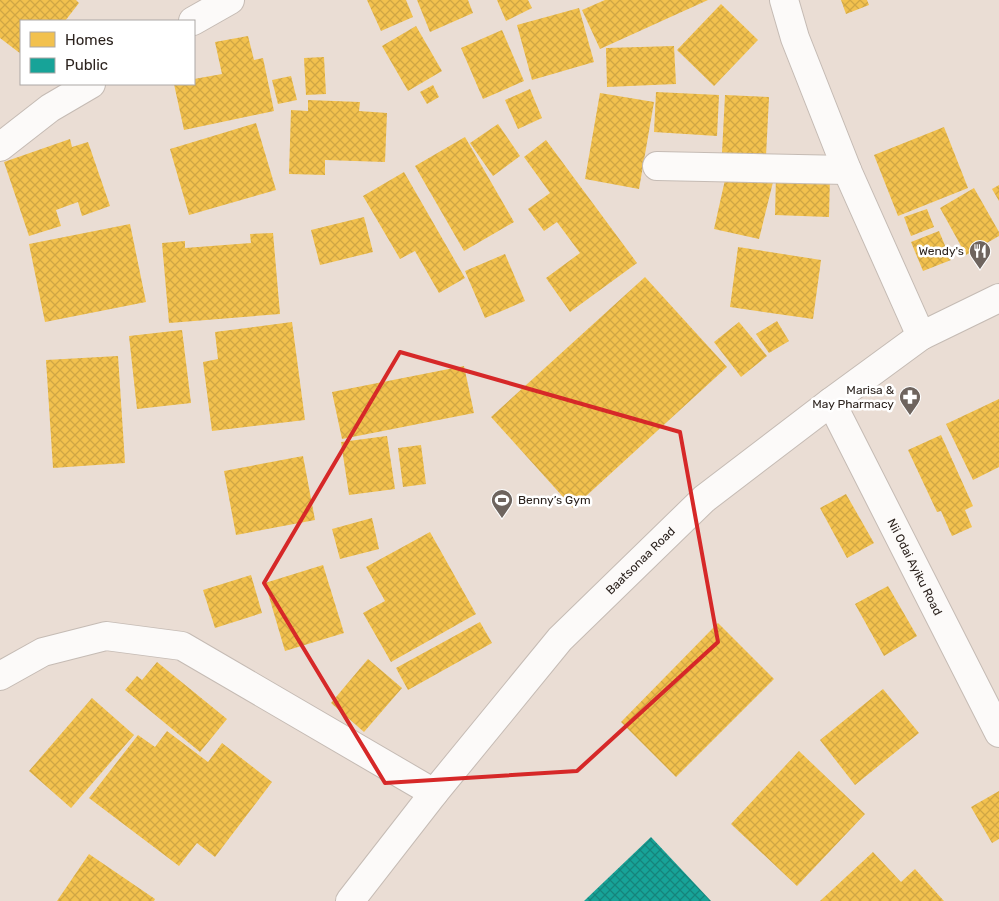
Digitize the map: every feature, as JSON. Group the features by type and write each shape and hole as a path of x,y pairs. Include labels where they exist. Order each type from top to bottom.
{"street":[{"path":"784,0 795,38 847,170 922,336"},
{"path":"195,20 224,1"},
{"path":"0,147 50,108 89,85"},
{"path":"657,166 847,170"},
{"name":"Baatsonaa Road","path":"350,901 434,793 560,640 704,500 831,402 922,336 999,298"},
{"name":"Nii Odai Ayiku Road","path":"831,402 999,733"},
{"path":"0,676 43,652 106,636 182,646 434,793"}],"highlighted area":[{"path":"400,352 680,432 718,642 577,771 385,783 264,583"}],"building: Homes":[{"path":"0,0 76,0 79,3 66,20 20,20 20,53 0,38"},
{"path":"367,0 406,0 413,17 381,31"},
{"path":"417,0 468,0 473,13 430,32"},
{"path":"497,0 528,0 532,8 506,21"},
{"path":"605,0 708,0 600,49 582,10"},
{"path":"841,0 867,0 869,5 846,14"},
{"path":"721,4 758,40 714,86 677,50"},
{"path":"579,8 594,62 532,80 517,25"},
{"path":"416,26 442,71 408,91 382,46"},
{"path":"502,30 524,81 483,99 461,48"},
{"path":"248,36 254,60 263,58 274,111 184,130 174,85 195,85 195,79 222,74 215,42"},
{"path":"674,46 676,84 607,87 606,48"},
{"path":"324,57 326,94 306,95 304,58"},
{"path":"291,76 297,100 278,104 272,80"},
{"path":"433,85 439,97 427,104 420,92"},
{"path":"530,89 542,118 518,129 505,100"},
{"path":"656,92 719,95 717,136 654,132"},
{"path":"600,93 654,102 639,189 585,179"},
{"path":"725,95 769,97 766,156 722,153"},
{"path":"308,100 360,102 359,111 387,113 385,162 325,160 325,175 289,174 291,110 308,111"},
{"path":"256,123 276,190 189,215 170,149"},
{"path":"498,124 520,156 493,176 470,143"},
{"path":"944,127 968,188 898,216 874,155"},
{"path":"465,137 514,222 464,251 415,166"},
{"path":"70,139 72,147 88,142 110,206 82,216 78,202 56,210 61,226 29,236 4,162"},
{"path":"546,140 637,263 570,312 546,278 580,253 557,222 544,231 528,209 550,193 524,157"},
{"path":"727,171 773,182 759,239 714,229"},
{"path":"404,172 465,278 439,293 415,251 400,259 363,196"},
{"path":"776,175 830,176 829,217 775,215"},
{"path":"999,185 999,201 992,189"},
{"path":"974,188 999,232 999,236 966,255 940,208"},
{"path":"927,209 934,227 911,236 904,217"},
{"path":"364,217 373,252 320,265 311,230"},
{"path":"130,224 146,302 45,322 29,244"},
{"path":"939,231 951,260 923,271 911,242"},
{"path":"273,233 280,314 169,323 162,243 185,241 185,248 251,243 250,234"},
{"path":"738,247 821,260 813,319 730,307"},
{"path":"505,254 525,301 485,318 465,271"},
{"path":"645,277 727,367 573,508 491,417"},
{"path":"777,321 789,341 769,353 756,334"},
{"path":"292,322 305,420 212,431 203,362 218,359 215,332"},
{"path":"739,322 767,356 741,377 714,342"},
{"path":"182,330 191,403 137,409 129,336"},
{"path":"118,356 125,463 53,468 46,360"},
{"path":"464,366 474,413 342,439 332,392"},
{"path":"999,399 999,467 973,480 946,424"},
{"path":"941,435 973,506 965,510 972,527 952,536 941,511 937,512 908,450"},
{"path":"387,436 395,489 349,495 341,442"},
{"path":"421,445 426,484 403,487 398,448"},
{"path":"303,456 315,520 236,535 224,471"},
{"path":"846,494 874,543 847,558 820,508"},
{"path":"372,518 379,549 340,559 332,529"},
{"path":"430,532 476,614 391,662 363,613 385,601 366,567"},
{"path":"323,565 344,633 285,651 265,583"},
{"path":"251,575 262,613 215,628 203,590"},
{"path":"888,586 917,636 884,656 855,604"},
{"path":"480,622 492,643 408,690 396,668"},
{"path":"718,623 774,679 676,777 621,722"},
{"path":"368,659 402,688 364,732 331,703"},
{"path":"157,662 227,719 200,752 125,690 137,676 142,680"},
{"path":"883,689 919,733 855,785 820,740"},
{"path":"92,698 134,735 71,808 29,771"},
{"path":"167,731 208,762 222,743 272,782 215,857 197,843 179,866 89,798 138,735 155,747"},
{"path":"799,751 865,814 797,886 731,824"},
{"path":"999,791 999,839 992,843 971,807"},
{"path":"873,852 901,882 915,869 944,901 820,901"},
{"path":"89,854 155,899 154,901 57,901"}],"building: Public":[{"path":"651,837 711,901 584,901"}],"place":[{"name":"Wendy's","path":"980,270"},
{"name":"Marisa & May Pharmacy","path":"910,416"},
{"name":"Benny’s Gym","path":"502,519"}]}
